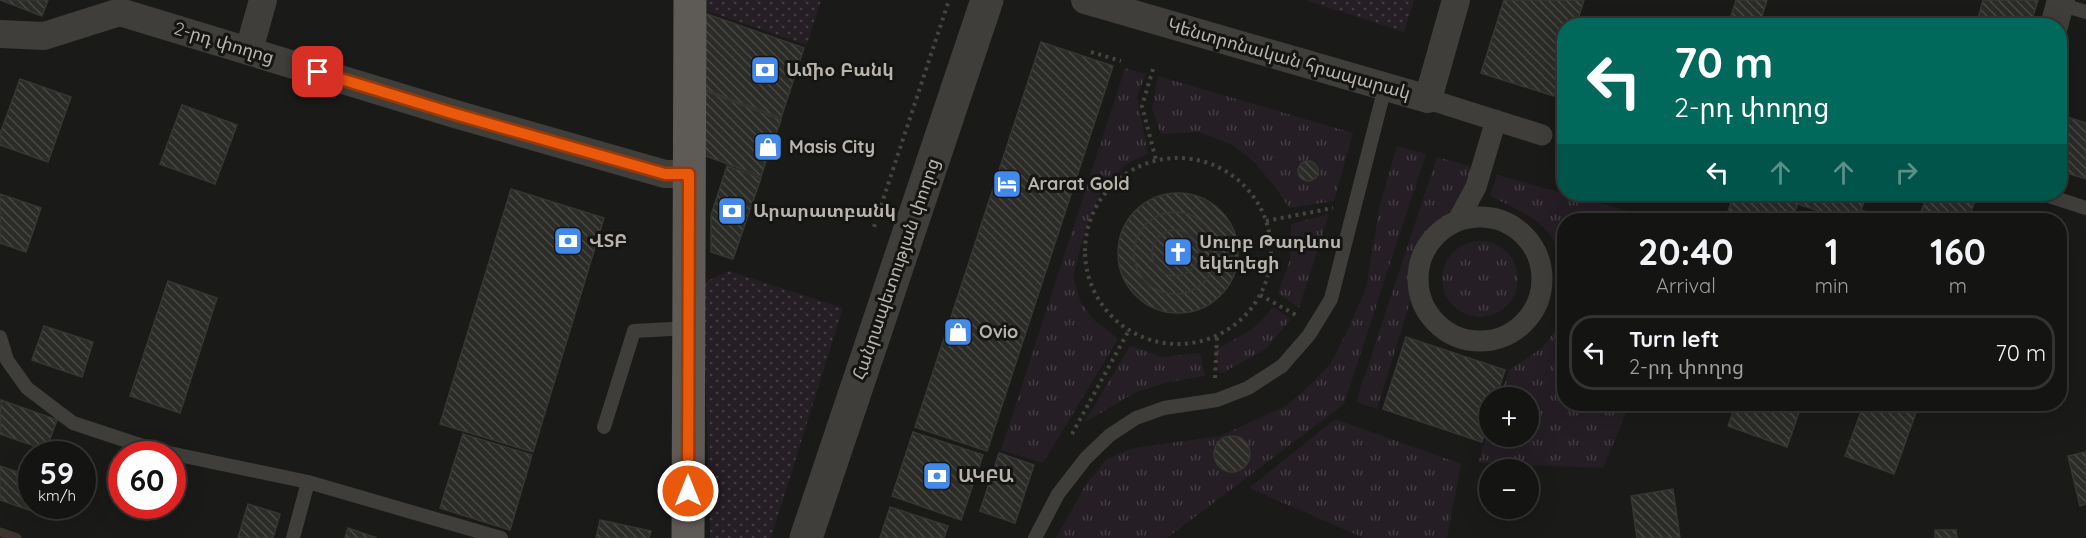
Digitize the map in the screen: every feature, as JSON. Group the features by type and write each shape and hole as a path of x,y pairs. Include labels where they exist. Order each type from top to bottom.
{"main road":[{"path":"688,538 690,0"}],"street":[{"path":"249,50 263,0"},
{"name":"Հանրապետության փողոց","path":"806,538 987,0"},
{"name":"Կենտրոնական հրապարակ","path":"1084,0 1428,99 1456,0"},
{"name":"2-րդ փողոց","path":"0,34 44,36 120,12 455,114 665,174 689,174"},
{"path":"1428,99 1542,135"},
{"path":"1458,220 1479,216 1501,220 1520,230 1533,247 1541,265 1542,286 1536,307 1523,325 1503,337 1481,342 1460,338 1451,333 1441,327 1427,311 1419,290 1419,268 1426,248 1440,231 1458,220 1476,187 1496,120"}],"lane":[{"path":"1035,538 1058,494 1086,458 1110,435 1136,418 1164,408 1217,400 1248,388 1282,366 1309,335 1331,299 1384,87"},
{"path":"2064,201 2086,208"},
{"path":"604,427 634,331 689,328"},
{"path":"0,337 7,360 27,388 73,423 155,450 308,482 501,538"},
{"path":"293,538 308,482"}],"path":[{"path":"871,237 949,0"},
{"path":"1091,52 1121,61"},
{"path":"1153,69 1142,106 1156,160"},
{"path":"1183,157 1210,163 1234,177 1253,196 1266,221 1271,246 1269,271 1260,295 1242,319 1217,336 1187,344 1157,342 1128,330 1108,312 1093,289 1085,263 1085,236 1094,209 1109,187 1131,170 1156,160 1183,157"},
{"path":"1266,221 1338,207"},
{"path":"1260,295 1301,318"},
{"path":"1072,434 1128,330"},
{"path":"1214,382 1217,336"}],"green space":[{"path":"707,0 821,0 807,45 707,11"},
{"path":"1305,0 1414,0 1404,32"},
{"path":"1125,68 1146,74 1137,96 1148,154 1126,164 1101,191 1086,227 1073,277 1081,303 1094,320 1118,339 1043,463 1001,450"},
{"path":"1158,76 1353,133 1334,201 1289,208 1277,189 1253,161 1234,146 1199,132 1161,134 1152,109"},
{"path":"1397,146 1426,154 1344,404 1167,538 1056,538 1086,484 1107,459 1133,448 1220,436 1286,406 1330,364 1366,288 1380,204"},
{"path":"1437,157 1470,166 1472,177 1449,220 1433,228 1422,243 1413,266 1414,289 1377,409 1356,402"},
{"path":"1497,175 1557,191 1557,201 1592,201 1635,213 1557,213 1557,248 1548,233 1529,216 1490,196"},
{"path":"1329,214 1299,308 1278,293 1290,260 1291,224"},
{"path":"1480,241 1495,244 1507,252 1515,264 1518,279 1515,294 1507,306 1495,314 1480,317 1465,314 1453,306 1445,294 1442,279 1445,264 1453,252 1465,244"},
{"path":"729,271 843,308 771,538 710,538 703,283"},
{"path":"1274,307 1291,319 1266,349 1220,374 1214,351 1254,328"},
{"path":"1557,328 1557,411 1627,411 1603,468 1539,465 1539,459 1479,459 1483,447 1539,447 1539,387 1503,387 1509,370 1542,348"},
{"path":"1130,346 1163,357 1200,353 1205,376 1169,382 1134,393 1084,423"},
{"path":"1335,419 1461,464 1447,538 1364,538 1249,488"}],"building":[{"path":"0,0 48,0 42,16"},
{"path":"1504,0 1584,0 1578,18 1557,18 1557,86 1554,96 1481,73"},
{"path":"1736,0 1767,0 1761,18 1730,18"},
{"path":"1983,0 2038,0 2032,18 1978,18"},
{"path":"704,13 804,48 781,118 704,89"},
{"path":"1041,42 1113,66 987,451 915,427"},
{"path":"20,79 71,97 48,162 0,145 0,134"},
{"path":"705,91 781,120 761,176 703,155"},
{"path":"182,105 237,125 215,184 160,164"},
{"path":"2067,117 2086,123 2086,179 2067,173"},
{"path":"1304,161 1312,161 1318,167 1318,175 1312,181 1304,181 1298,175 1298,167"},
{"path":"727,166 761,178 733,259 711,252 711,215"},
{"path":"511,189 604,218 533,452 440,424"},
{"path":"1178,193 1201,198 1220,211 1233,230 1238,253 1233,276 1220,295 1201,308 1178,313 1155,308 1136,295 1123,276 1118,253 1123,230 1136,211 1155,198"},
{"path":"0,194 41,208 26,252 0,243"},
{"path":"1732,201 1864,201 1861,210 1870,213 1824,213 1798,204 1794,213 1727,213"},
{"path":"1925,201 1975,201 1971,213 1921,213"},
{"path":"1175,212 1191,215 1204,224 1213,237 1216,253 1213,269 1204,282 1191,291 1175,294 1159,291 1146,282 1137,269 1134,253 1137,237 1146,224 1159,215"},
{"path":"1175,230 1191,237 1198,253 1191,269 1175,276 1159,269 1152,253 1159,237"},
{"path":"168,281 217,298 180,413 130,396"},
{"path":"44,326 93,342 82,377 32,360"},
{"path":"1406,337 1505,370 1500,387 1479,387 1479,441 1383,409"},
{"path":"1,400 57,420 49,441 20,441 0,434"},
{"path":"1733,411 1800,411 1787,447 1728,426"},
{"path":"1861,411 1916,411 1894,474 1845,456"},
{"path":"913,432 983,455 961,520 892,496"},
{"path":"463,434 532,455 510,530 440,508"},
{"path":"1232,436 1245,441 1250,454 1245,467 1232,472 1219,467 1214,454 1219,441"},
{"path":"2086,452 2086,504 2080,506 2068,456"},
{"path":"999,453 1034,465 1015,523 980,511"},
{"path":"0,466 18,472 18,506 0,500"},
{"path":"1673,489 1680,538 1637,538 1631,496"},
{"path":"248,504 280,514 273,538 238,538"},
{"path":"890,507 948,526 944,538 880,538"},
{"path":"600,520 651,531 649,538 596,538"},
{"path":"348,528 377,538 345,538"},
{"path":"1935,530 1956,530 1957,538 1935,538"}],"waterway":[{"path":"0,532 17,538"}],"place":[{"name":"Ամիօ Բանկ","path":"765,70"},
{"name":"Masis City","path":"768,147"},
{"name":"Ararat Gold","path":"1007,184"},
{"name":"Արարատբանկ","path":"732,211"},
{"name":"ՎՏԲ","path":"568,241"},
{"name":"Սուրբ Թադևոս եկեղեցի","path":"1178,252"},
{"name":"Ovio","path":"958,332"},
{"name":"ԱԿԲԱ","path":"937,476"}],"route":[{"path":"318,72 665,174 689,174 688,491"}]}
